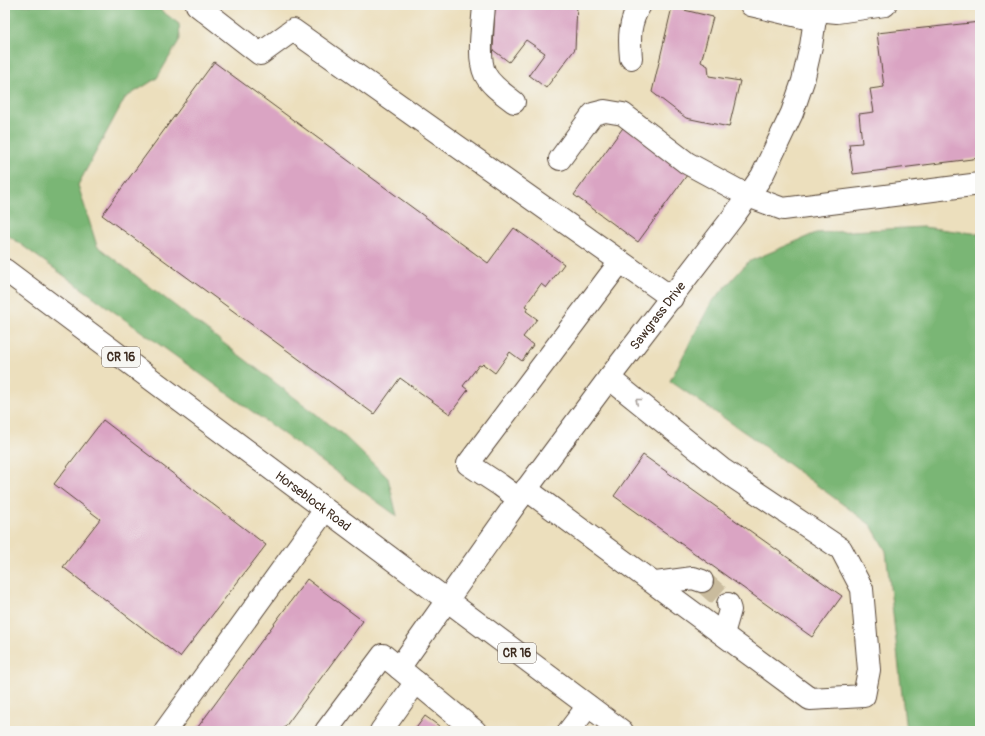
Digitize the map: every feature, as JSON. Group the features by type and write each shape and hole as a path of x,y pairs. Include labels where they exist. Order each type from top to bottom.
{"main road":[{"path":"198,5 260,54 293,30 672,298"},
{"path":"484,5 482,54 485,74 496,88 514,102"},
{"path":"631,58 628,36 633,15 640,5"},
{"path":"751,5 816,12 837,12 885,5"},
{"name":"Sawgrass Drive","path":"399,668 522,494 748,196 774,153 792,113 803,81 816,12"},
{"path":"560,159 593,114 605,111 623,114 687,163 748,196 783,209 980,184"},
{"path":"609,378 723,470 841,549 862,589 869,670 864,696 810,699 656,584 522,494 500,485 468,464 620,262"},
{"name":"Horseblock Road","path":"5,270 622,731"},
{"path":"165,731 325,510"},
{"path":"656,584 693,578 702,581"},
{"path":"723,634 730,610 728,604"},
{"path":"326,731 383,655 475,731"},
{"path":"381,731 416,682"},
{"path":"569,731 588,706"}],"green space":[{"path":"5,5 154,5 179,24 180,39 157,78 125,98 78,185 97,246 342,434 388,478 397,516 5,233"},
{"path":"923,227 980,234 980,731 906,731 886,551 871,525 750,436 670,381 711,303 748,262 816,233"}],"building":[{"path":"495,5 577,5 575,49 546,88 529,75 545,53 526,40 509,62 493,50"},
{"path":"672,7 713,17 701,62 708,66 709,76 740,81 729,127 686,118 652,92"},
{"path":"980,22 980,158 853,174 849,144 862,143 859,114 874,112 870,89 884,87 877,33"},
{"path":"214,62 488,263 514,228 564,264 546,288 541,284 525,306 528,308 526,311 537,319 523,337 533,345 522,361 510,352 495,373 483,364 481,366 479,365 463,386 468,390 450,414 400,378 374,414 102,215"},
{"path":"625,125 690,171 638,242 574,195"},
{"path":"103,420 266,545 180,657 63,567 100,519 54,484"},
{"path":"643,455 842,596 812,637 614,496"},
{"path":"307,579 363,621 282,731 195,731"},
{"path":"425,716 446,731 414,731"}],"tunnel":[{"path":"702,581 728,604"}]}
